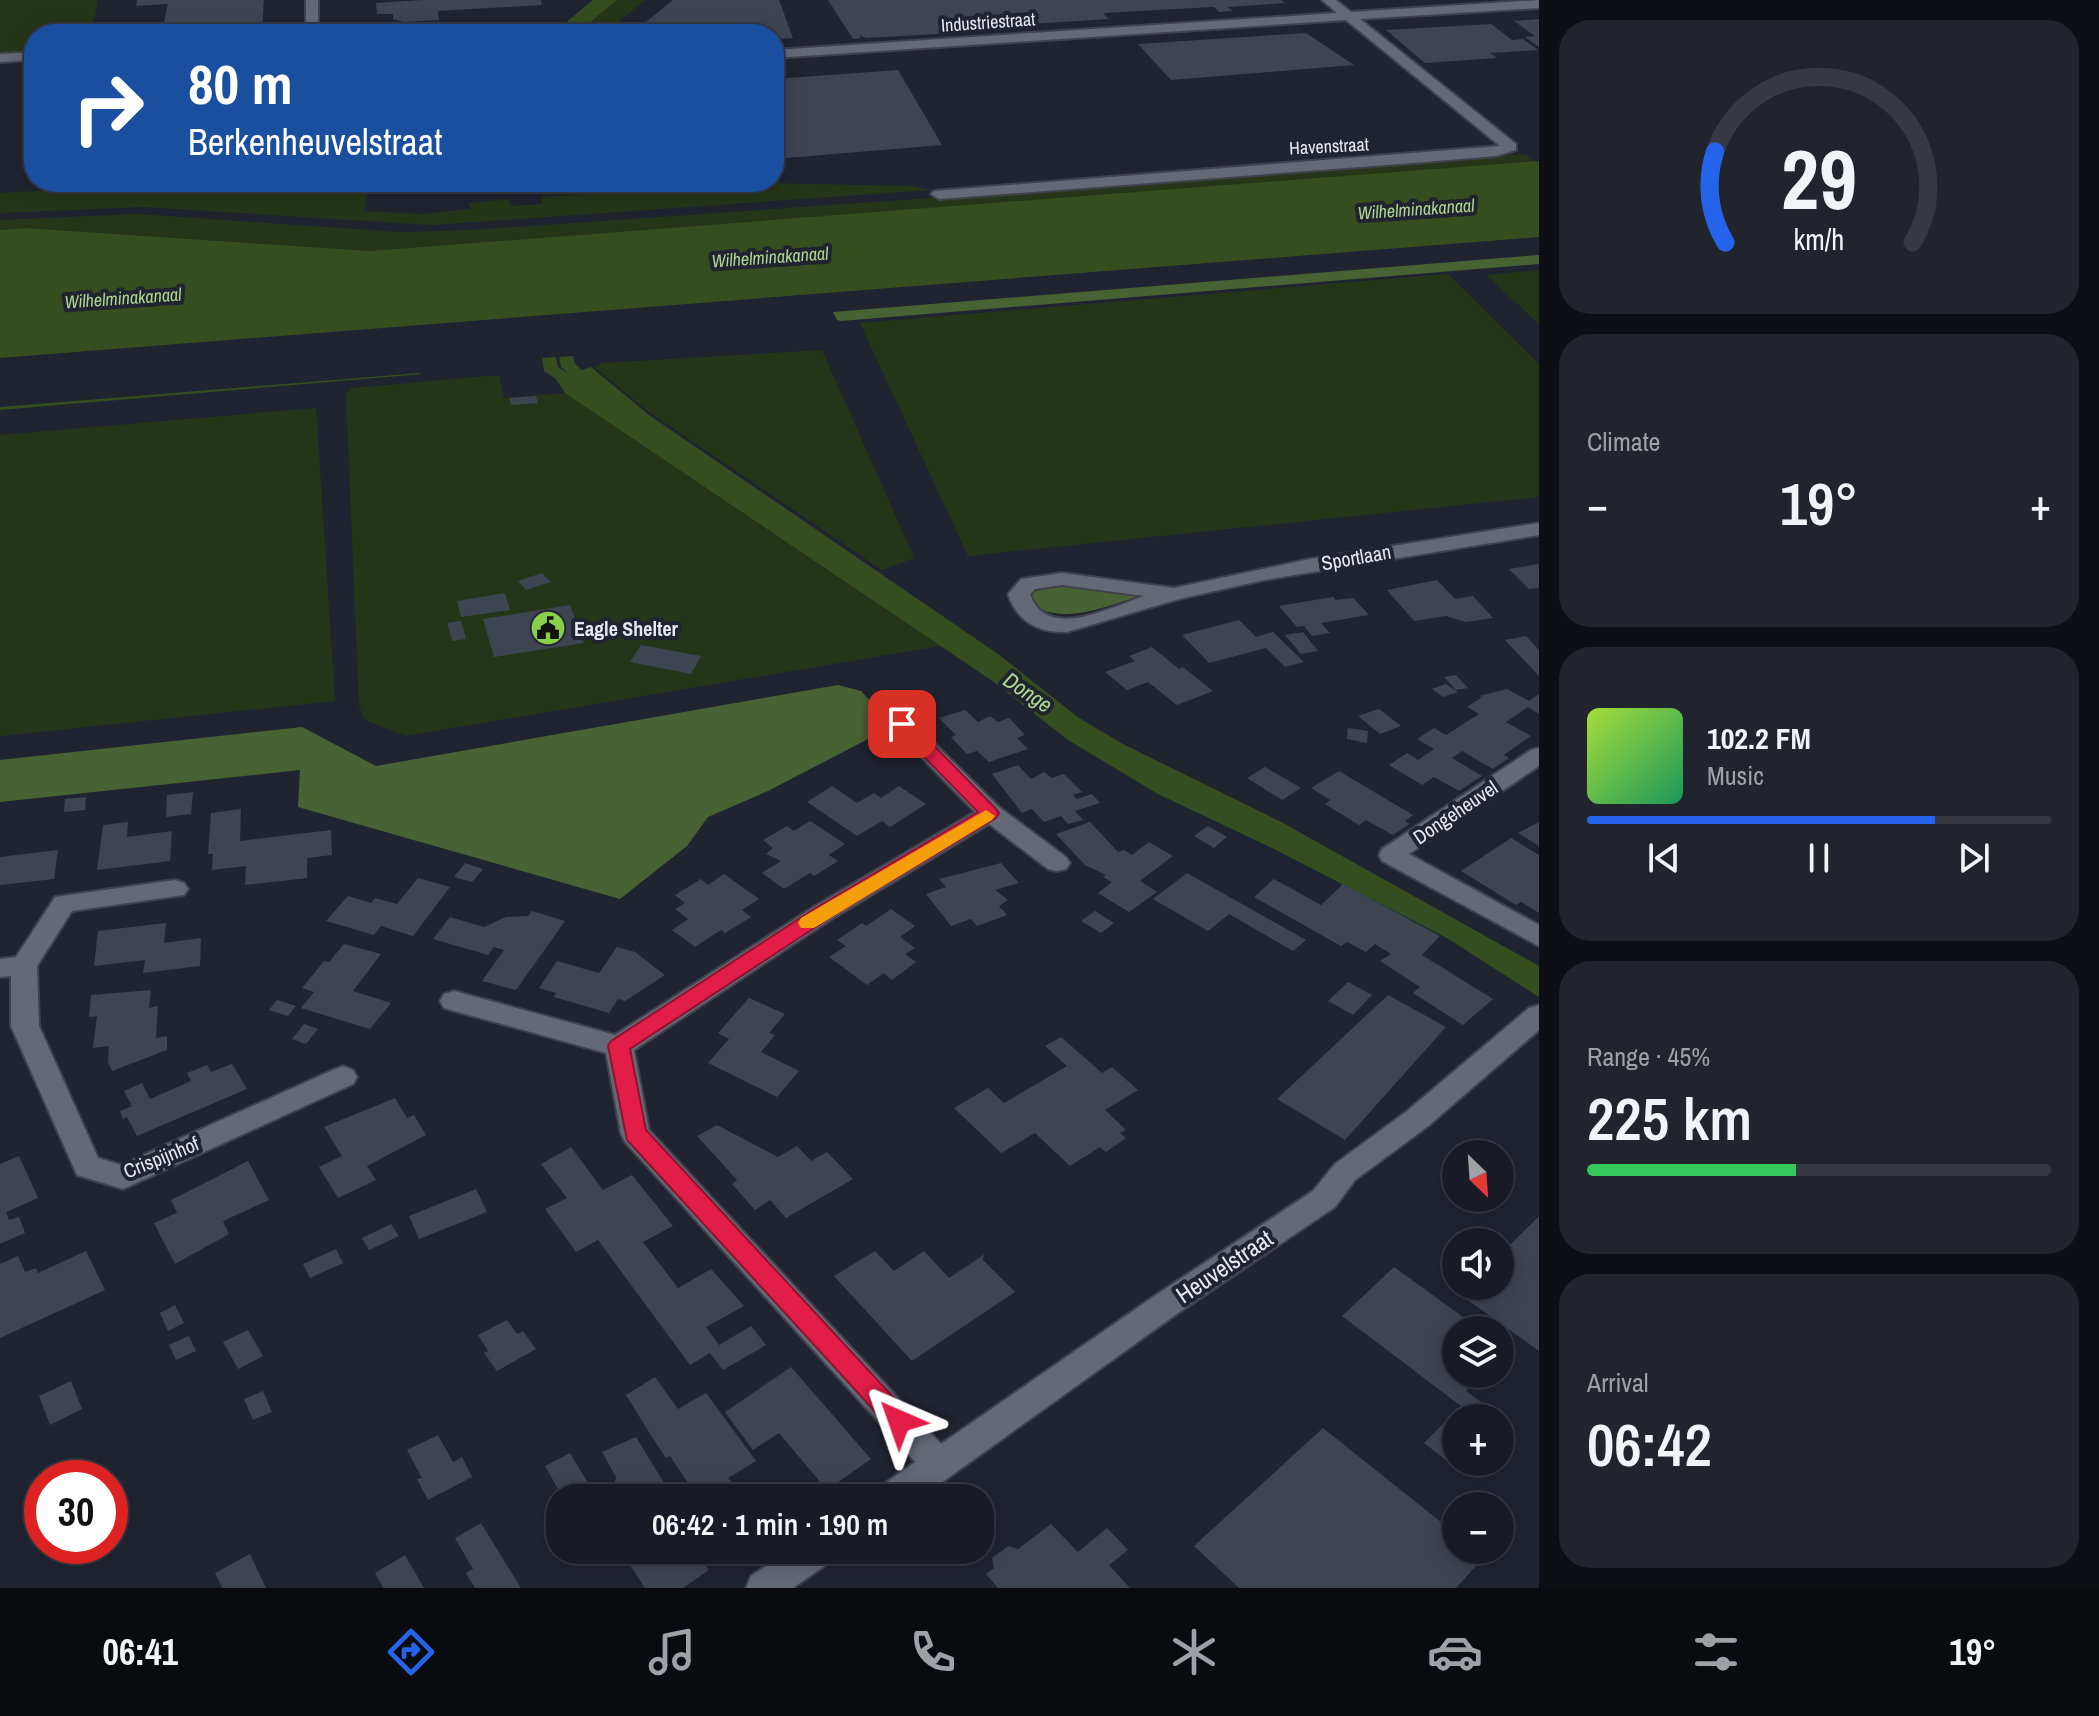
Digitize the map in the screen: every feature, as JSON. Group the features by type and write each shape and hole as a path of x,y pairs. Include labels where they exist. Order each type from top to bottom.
{"street":[{"path":"312,0 312,24"},
{"path":"1328,0 1347,16"},
{"name":"Industriestraat","path":"784,53 1539,4"},
{"name":"Havenstraat","path":"939,194 1413,159 1496,152 1511,147 1347,16"},
{"path":"0,58 24,57"},
{"name":"Sportlaan","path":"1174,594 1112,583 1062,579 1028,583 1019,594 1023,609 1041,624 1061,627 1174,594 1349,557 1539,529"},
{"path":"902,724 990,813 1057,863"},
{"name":"Dongeheuvel","path":"1539,755 1391,855 1539,937"},
{"path":"454,1001 619,1046 821,914 990,813"},
{"name":"Crispijnhof","path":"175,889 64,903 12,966 25,1026 87,1167 123,1177 343,1077"},
{"name":"Heuvelstraat","path":"912,1484 1167,1304 1324,1199 1345,1172 1417,1119 1539,1015"},
{"path":"619,1046 635,1134 939,1465"},
{"path":"764,1588 798,1564"}],"shaded area":[{"path":"0,0 98,0 93,24 24,24 24,52 0,53"},
{"path":"617,0 645,0 616,24 588,24"},
{"path":"1525,154 1534,162 370,251 26,228 0,230 0,220 138,214 399,232 472,230"},
{"path":"784,183 911,186 931,190 432,225 143,207 0,213 0,193 24,192 367,194 364,211 421,214 471,209 469,203 510,199 511,206 542,204 541,197 619,192 784,192"},
{"path":"1539,255 1539,264 841,321 833,312"},
{"path":"1539,270 1539,324 1486,275"},
{"path":"1448,274 1539,364 1539,497 968,556 860,323"},
{"path":"822,350 914,558 882,570 649,412 594,367 602,363"},
{"path":"499,375 504,398 565,393 940,646 405,736 365,720 359,706 346,394 352,388"},
{"path":"316,408 335,701 0,736 0,435"},
{"path":"1059,586 1144,595 1074,614 1059,614 1032,605 1029,597 1032,592"},
{"path":"838,685 861,691 893,726 768,791 708,817 687,846 620,899 298,807 300,770 0,802 0,760 302,727 376,766"}],"water":[{"path":"593,0 617,0 588,24 564,24"},
{"name":"Wilhelminakanaal","path":"1539,161 1539,237 0,358 0,230 26,228 370,251"},
{"name":"Donge","path":"573,356 575,364 582,370 591,367 649,415 998,654 1079,718 1123,744 1283,823 1539,966 1539,997 1447,938 1274,849 1158,794 1068,740 991,680 565,393 556,379 544,371 542,358 556,357 558,367 569,374 561,367 559,357"},
{"path":"422,374 0,410 0,407"}],"building":[{"path":"137,0 264,0 262,24 164,24 168,4 136,6"},
{"path":"541,0 542,5 438,11 439,20 404,22 393,19 393,14 377,14 376,3"},
{"path":"673,0 779,0 793,38 784,38 784,24 643,24"},
{"path":"828,0 1281,0 1285,3 1228,7 1233,11 1219,12 1214,7 1103,13 1109,19 968,28 971,32 866,38 859,35 861,38 853,39"},
{"path":"1539,19 1539,47 1525,37 1535,36 1514,21"},
{"path":"1491,24 1512,40 1523,39 1538,50 1490,53 1497,58 1425,63 1386,30"},
{"path":"1306,33 1354,65 1171,80 1138,44"},
{"path":"898,70 942,145 784,158 784,78"},
{"path":"536,396 538,403 511,405 510,398"},
{"path":"1539,564 1539,588 1529,589 1509,569"},
{"path":"542,573 551,582 526,590 518,581"},
{"path":"1437,580 1455,599 1473,596 1493,618 1466,622 1446,616 1414,621 1387,590"},
{"path":"505,593 510,610 461,617 457,601"},
{"path":"1333,597 1336,600 1353,598 1369,615 1321,623 1330,633 1312,636 1304,626 1297,627 1279,606"},
{"path":"570,605 584,643 494,657 483,619"},
{"path":"1239,620 1256,637 1273,632 1304,662 1285,667 1266,648 1209,663 1182,635"},
{"path":"461,621 466,639 452,641 447,623"},
{"path":"1303,632 1318,651 1301,654 1285,635"},
{"path":"1526,636 1539,650 1539,676 1505,640"},
{"path":"641,645 701,656 691,674 630,662"},
{"path":"1152,647 1213,691 1177,705 1148,682 1127,690 1105,672 1135,661 1129,656"},
{"path":"1456,675 1468,688 1456,690 1444,677"},
{"path":"1446,684 1458,692 1443,697 1432,689"},
{"path":"1507,689 1529,701 1539,694 1539,714 1528,707 1506,722 1531,736 1504,755 1509,758 1493,769 1462,751 1452,758 1482,776 1459,791 1434,777 1422,785 1389,765 1407,753 1418,760 1434,749 1417,739 1434,728 1446,735 1479,714 1467,707 1482,697 1479,696"},
{"path":"1379,709 1401,726 1380,734 1358,716"},
{"path":"965,710 978,722 990,716 998,722 1009,718 1025,735 1017,738 1028,749 989,762 977,751 967,754 951,737 956,735 939,718"},
{"path":"1348,728 1368,731 1367,743 1347,739"},
{"path":"1018,765 1031,779 1044,772 1052,778 1064,774 1082,792 1073,795 1077,799 1092,794 1100,803 1075,811 1083,820 1068,824 1061,816 1044,822 1032,809 1022,813 992,774"},
{"path":"1265,767 1301,788 1282,800 1247,778"},
{"path":"1339,771 1413,815 1405,821 1410,824 1393,835 1366,820 1359,825 1325,804 1330,800 1311,788"},
{"path":"832,786 857,803 874,793 881,798 899,786 926,804 890,827 882,821 857,836 807,802"},
{"path":"193,792 191,814 166,817 167,795"},
{"path":"86,797 85,810 64,812 65,799"},
{"path":"241,809 240,841 331,830 332,855 307,858 307,878 245,885 246,866 212,870 213,854 208,854 211,813"},
{"path":"810,821 845,844 829,855 838,861 784,889 762,873 781,861 766,854 773,848 763,840 787,826 794,831"},
{"path":"128,822 127,837 172,831 170,861 97,870 103,825"},
{"path":"1090,822 1118,852 1124,850 1132,855 1149,842 1173,856 1140,881 1157,892 1129,912 1098,893 1112,882 1103,877 1106,875 1085,865 1056,834"},
{"path":"1539,822 1539,846 1518,833"},
{"path":"1208,826 1227,837 1214,848 1194,836"},
{"path":"1511,838 1539,855 1539,913 1521,902 1516,905 1461,871"},
{"path":"58,850 54,879 0,885 0,857"},
{"path":"465,863 483,869 472,882 454,877"},
{"path":"1001,863 1019,883 995,890 1008,900 999,906 1007,915 977,926 971,919 951,926 926,894 946,887 939,879"},
{"path":"1187,873 1306,940 1293,951 1229,914 1208,931 1153,899"},
{"path":"724,874 759,899 742,910 751,917 725,933 721,930 695,947 672,930 688,919 675,909 685,903 675,895 701,879 708,885"},
{"path":"418,878 450,887 413,936 381,926 374,935 326,921 348,896 371,903 375,898 397,904"},
{"path":"1274,879 1321,905 1343,884 1440,936 1422,955 1493,999 1463,1025 1413,993 1420,987 1380,961 1391,954 1375,944 1366,952 1347,942 1341,946 1254,897"},
{"path":"891,909 915,926 900,937 915,948 905,954 916,962 892,980 884,973 867,985 829,957 846,946 837,940"},
{"path":"532,911 565,921 516,990 482,981 504,950 494,947 488,955 433,939 450,917 484,927 506,917 528,916"},
{"path":"1095,911 1114,923 1101,933 1081,921"},
{"path":"166,923 164,943 201,938 200,966 143,973 145,960 94,966 98,931"},
{"path":"344,944 381,954 353,991 391,1003 370,1029 301,1008 314,992 302,988 324,961 329,962"},
{"path":"617,947 635,952 665,975 625,1001 618,999 609,1013 554,997 556,993 539,988 557,961 599,973"},
{"path":"1348,982 1372,995 1353,1015 1328,1001"},
{"path":"151,990 149,1008 158,1006 156,1038 167,1036 167,1050 112,1071 108,1062 109,1046 93,1048 97,1016 89,1017 91,995"},
{"path":"1388,995 1446,1027 1345,1140 1277,1099"},
{"path":"749,998 785,1014 769,1033 775,1035 761,1052 799,1071 777,1097 708,1063 729,1039 718,1033"},
{"path":"277,1000 296,1006 288,1016 269,1010"},
{"path":"304,1024 318,1029 306,1044 292,1039"},
{"path":"1061,1037 1102,1073 1112,1067 1138,1090 1105,1110 1126,1130 1120,1133 1126,1138 1106,1152 1100,1147 1070,1166 1035,1133 1001,1153 954,1108 988,1088 1004,1103 1067,1066 1045,1046"},
{"path":"232,1064 247,1089 137,1136 127,1117 123,1119 120,1111 132,1106 124,1091 142,1083 150,1099 191,1081 187,1073 207,1065 211,1072"},
{"path":"395,1098 407,1118 414,1115 426,1135 367,1166 376,1180 338,1198 319,1167 342,1156 324,1127"},
{"path":"717,1125 778,1157 797,1146 811,1161 827,1152 853,1179 786,1218 770,1200 755,1210 732,1184 737,1180 697,1136"},
{"path":"571,1147 603,1190 632,1175 673,1226 643,1242 678,1288 711,1269 744,1306 706,1327 719,1345 751,1326 766,1345 723,1370 710,1353 690,1365 598,1240 576,1252 545,1209 567,1198 541,1164"},
{"path":"19,1156 38,1198 6,1212 9,1220 19,1217 25,1233 0,1244 0,1164"},
{"path":"248,1161 269,1200 223,1221 229,1234 175,1264 154,1223 177,1213 171,1200"},
{"path":"476,1189 487,1212 419,1239 409,1216"},
{"path":"1539,1216 1539,1351 1514,1333 1514,1316 1490,1316 1467,1300 1514,1300 1514,1241"},
{"path":"391,1224 399,1236 369,1250 362,1238"},
{"path":"336,1249 343,1263 310,1278 303,1264"},
{"path":"86,1251 105,1290 0,1338 0,1264 18,1256 25,1272 36,1268 38,1273"},
{"path":"875,1251 894,1271 924,1251 949,1278 985,1254 982,1259 1015,1292 912,1361 834,1276"},
{"path":"1394,1267 1462,1316 1442,1316 1442,1388 1469,1388 1466,1391 1484,1404 1458,1404 1342,1316"},
{"path":"175,1305 184,1323 168,1331 160,1313"},
{"path":"507,1320 517,1334 523,1331 536,1349 497,1371 484,1353 488,1351 478,1335"},
{"path":"248,1330 263,1356 238,1369 223,1342"},
{"path":"189,1336 196,1351 176,1360 169,1345"},
{"path":"791,1367 871,1459 836,1484 822,1484 779,1433 753,1450 725,1412"},
{"path":"655,1377 678,1409 706,1393 756,1461 728,1478 733,1484 689,1484 670,1456 666,1458 626,1395"},
{"path":"71,1381 82,1409 50,1425 39,1396"},
{"path":"263,1391 272,1412 253,1420 244,1399"},
{"path":"1442,1425 1442,1457 1424,1443"},
{"path":"1323,1428 1442,1523 1442,1564 1478,1564 1456,1588 1239,1588 1194,1546"},
{"path":"438,1435 453,1462 462,1457 472,1477 428,1500 417,1479 422,1478 407,1450"},
{"path":"636,1437 664,1483 614,1484 616,1477 602,1452"},
{"path":"570,1453 589,1484 555,1484 545,1466"},
{"path":"481,1523 521,1588 475,1588 466,1573 473,1569 455,1538"},
{"path":"1051,1524 1078,1552 1107,1528 1128,1550 1109,1565 1130,1588 998,1588 986,1574 994,1568 994,1556 1008,1546 1018,1549"},
{"path":"250,1554 266,1588 222,1588 215,1573"},
{"path":"405,1555 424,1588 383,1588 375,1573"},
{"path":"629,1564 705,1564 709,1570 683,1588 645,1588"}],"slow traffic":[{"path":"808,923 986,816"}],"place":[{"name":"Eagle Shelter","path":"548,628"}],"route":[{"path":"899,1421 635,1134 619,1046 821,914 990,813 902,724"}]}
